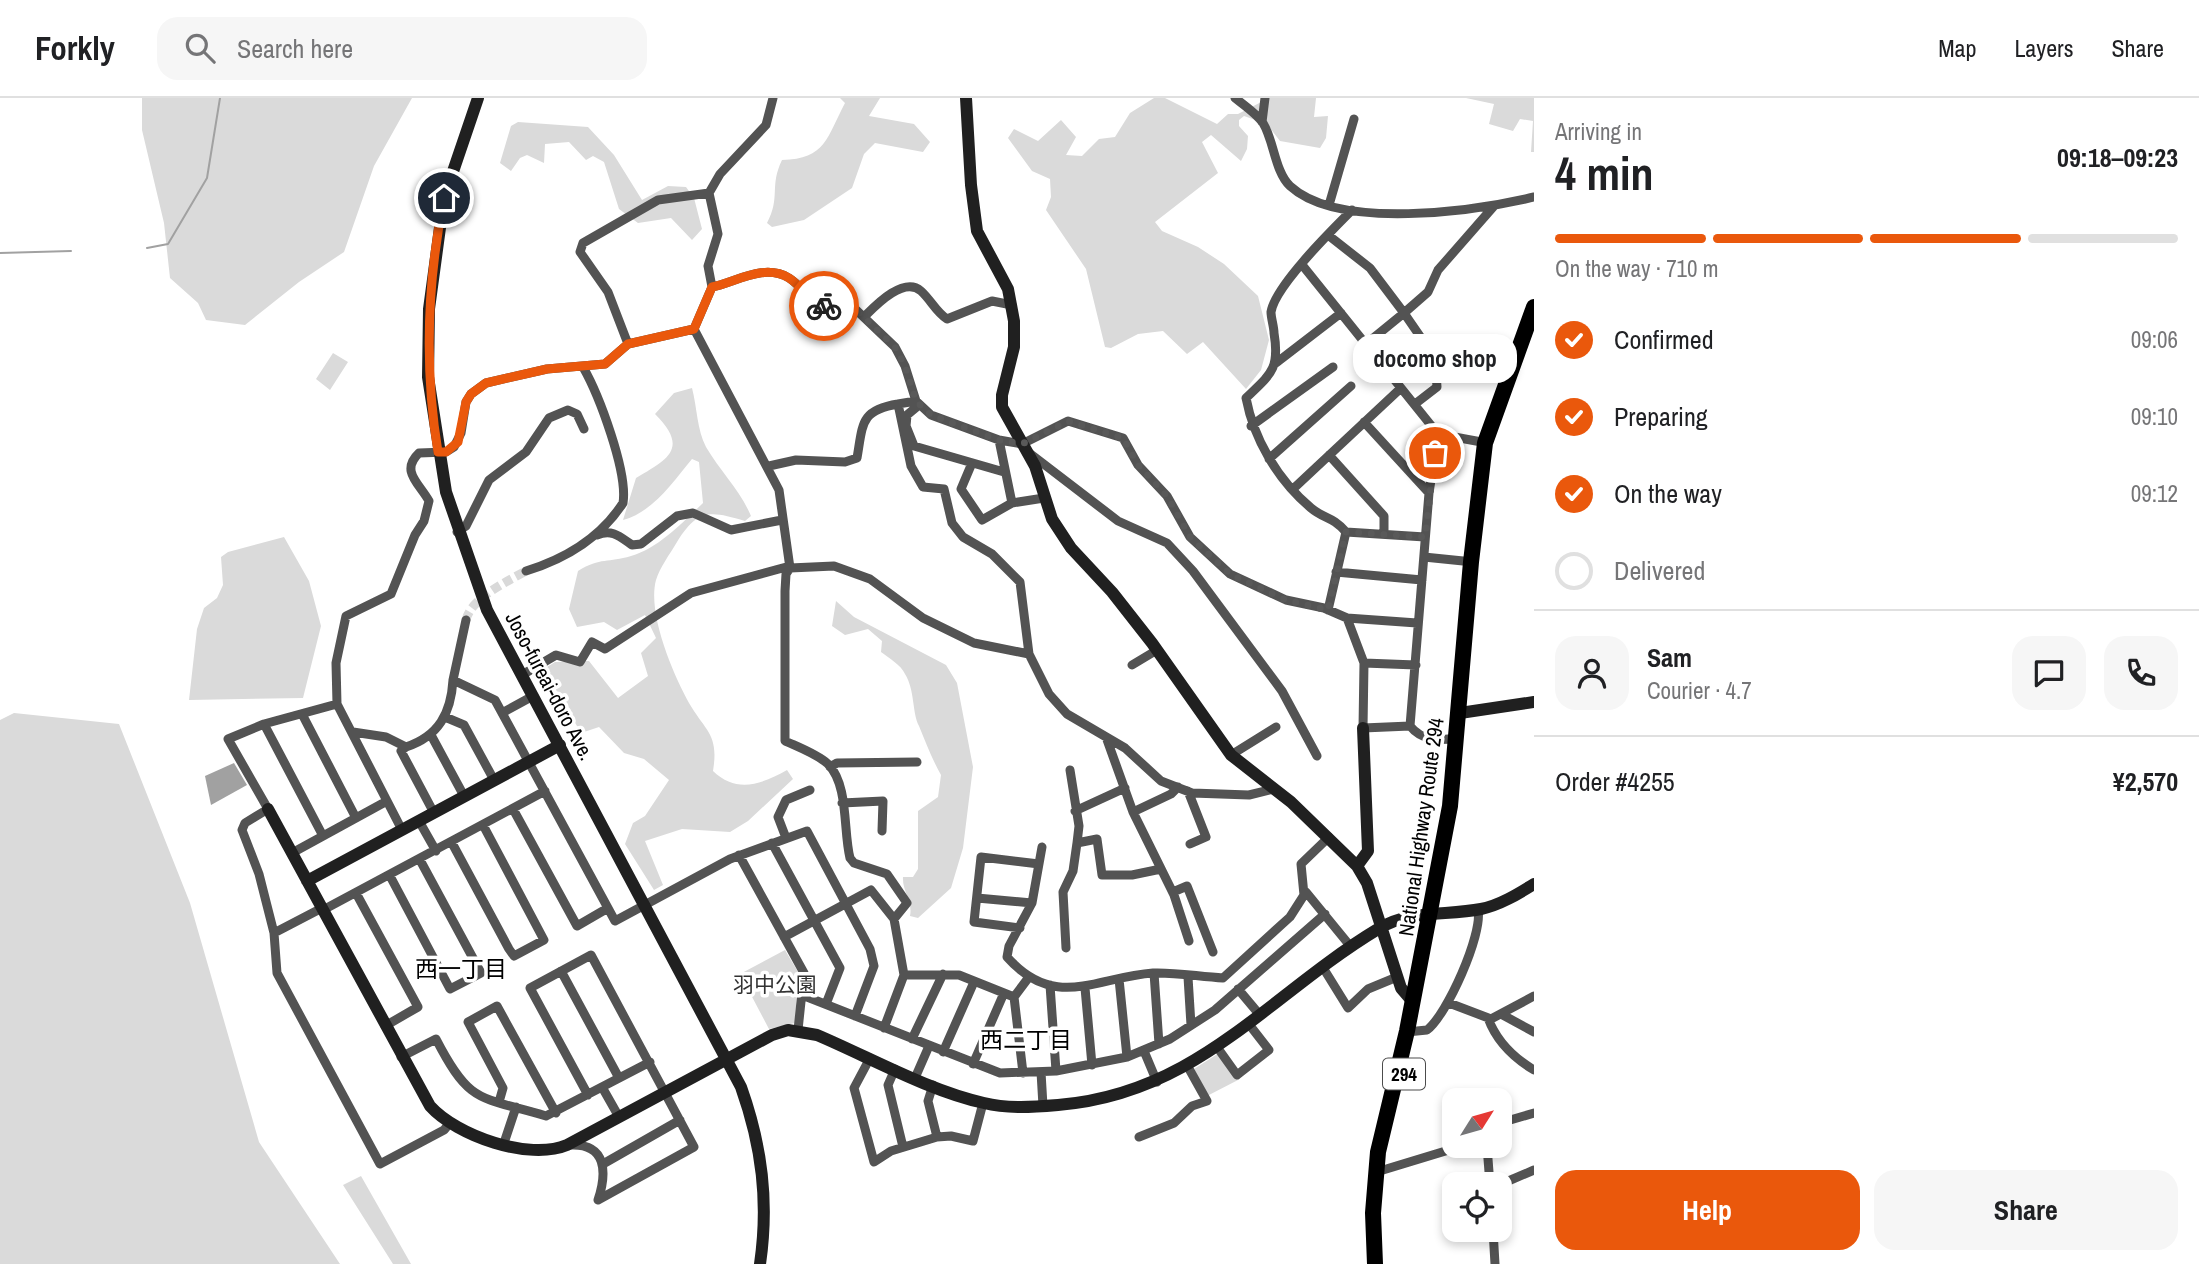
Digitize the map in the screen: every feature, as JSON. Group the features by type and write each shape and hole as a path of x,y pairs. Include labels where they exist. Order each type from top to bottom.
{"highway":[{"name":"National Highway Route 294","path":"1384,1264 1383,1170 1437,913 1464,713 1474,563 1489,444 1502,395 1534,307"},
{"name":"National Highway Route 294","path":"1375,1264 1376,1170 1411,1033 1413,1002 1437,913 1457,738 1464,713"}],"street":[{"name":"Joso-fureai-doro Ave.","path":"478,98 444,198 433,268 428,377 438,452 457,531 487,610 728,1059 748,1105 762,1163 766,1198 760,1264"},
{"path":"694,329 712,287 708,266 718,234 709,193 720,174 766,125 773,98"},
{"path":"966,98 971,185 977,231 1008,289 1012,305 1014,347 1002,395 1002,407 1042,485 1044,498 1071,548 1112,592 1157,650 1231,755 1329,837 1357,866 1367,883 1403,994 1413,1002"},
{"path":"1235,98 1262,122 1288,185 1311,201 1352,210 1406,215 1494,206 1534,197"},
{"path":"1262,122 1265,98"},
{"path":"1329,205 1354,120"},
{"path":"628,344 608,292 580,252 583,243 658,200 709,193"},
{"path":"1366,344 1428,292 1437,270 1494,206"},
{"path":"1352,210 1303,266 1289,277 1271,311 1278,356 1271,374 1246,398 1251,426 1269,458 1293,489 1313,510 1335,519 1346,532 1425,537"},
{"path":"1328,235 1370,268 1435,358 1437,387 1415,404"},
{"path":"1303,266 1438,433 1489,444"},
{"path":"712,287 748,275 778,273 789,278 818,305 852,306 886,337 901,357 917,403 931,415 1024,447 1118,521 1167,543 1193,570 1218,608 1276,682 1317,756"},
{"path":"865,316 880,300 906,287 920,289 947,319 992,302 1012,305"},
{"path":"1275,365 1341,313"},
{"path":"402,830 337,704 336,663 346,616 391,594 428,510 429,501 410,470 411,460 419,453 446,452 458,442 466,402 477,388 486,383 547,369 605,364 628,344 694,329"},
{"path":"694,329 769,466 779,490 790,567 786,574 785,592 785,741 830,766 842,793 849,858 887,874 907,903 894,919"},
{"path":"583,367 599,400 625,492 617,513 595,536"},
{"path":"1251,426 1334,367"},
{"path":"1269,458 1351,386"},
{"path":"1293,489 1401,387"},
{"path":"769,466 796,460 845,462 857,458 866,417 877,407 917,403"},
{"path":"917,403 907,415 906,426 914,446 1004,472"},
{"path":"898,404 911,467 923,486 944,489 952,523 963,537 992,554 1020,582 1029,654 1049,694 1067,714 1125,748 1161,781 1188,791 1249,795 1273,789"},
{"path":"457,531 466,526 489,480 526,452 549,418 568,410 577,414 584,429"},
{"path":"1024,447 1068,421 1123,438 1138,465 1167,496 1190,537 1230,574 1286,600 1328,610 1347,618 1417,623"},
{"path":"1364,422 1429,493"},
{"path":"1438,433 1429,493 1410,726 1416,734 1426,738 1457,738"},
{"path":"999,440 1012,503"},
{"path":"1329,455 1384,516 1384,534"},
{"path":"961,489 972,463"},
{"path":"961,489 982,520 1012,503 1044,498"},
{"path":"944,492 961,489"},
{"path":"526,571 548,564 607,531 617,534 632,545 641,544 677,516 692,513 731,530 782,520"},
{"path":"1328,610 1346,532"},
{"path":"1424,557 1474,563"},
{"path":"522,675 556,655 580,662 592,642 605,649 691,593 790,567 834,566 870,579 923,618 974,643 1029,654"},
{"path":"1336,572 1422,580"},
{"path":"1347,618 1364,663 1363,728 1368,851 1357,866"},
{"path":"434,813 401,751 431,735 452,702 453,680 466,620"},
{"path":"1132,665 1157,650"},
{"path":"1364,663 1416,666"},
{"path":"453,680 495,700 615,921 739,855 807,831 870,948 874,966 855,1016"},
{"path":"502,713 533,696"},
{"path":"1464,713 1534,702"},
{"path":"337,704 264,724 228,739 430,1106 449,1124 535,1152 567,1145 779,1031 798,1030 817,1035 933,1085 983,1103 1043,1107 1105,1098 1157,1082 1188,1066 1217,1047 1322,966 1381,927 1437,913 1478,910 1506,900 1534,885"},
{"path":"302,714 356,818"},
{"path":"444,717 464,725 494,780"},
{"path":"264,724 323,836"},
{"path":"1363,728 1410,726"},
{"path":"1231,755 1276,727"},
{"path":"353,732 386,737 406,747"},
{"path":"431,735 464,796"},
{"path":"1106,737 1133,812 1172,892 1189,941"},
{"path":"307,881 559,745"},
{"path":"830,766 837,763 917,762"},
{"path":"1066,948 1063,892 1073,871 1079,826 1074,811 1070,770"},
{"path":"1133,812 1171,794 1178,787"},
{"path":"1074,811 1125,789"},
{"path":"786,838 778,817 786,800 810,790"},
{"path":"274,933 390,876 545,791"},
{"path":"1188,791 1206,837 1190,844"},
{"path":"292,853 387,801"},
{"path":"842,803 883,801 882,831"},
{"path":"268,809 245,822 242,830 259,874 274,933 277,973 380,1164 444,1130 449,1124"},
{"path":"513,809 577,926 608,908"},
{"path":"419,821 436,851"},
{"path":"452,843 514,956 544,940 483,825"},
{"path":"1042,847 1032,904 1009,946 1007,957 1029,977 1050,985 1085,988 1154,973 1223,978 1290,918 1304,895 1301,864 1329,837"},
{"path":"1077,843 1097,839 1102,875 1132,875 1161,869"},
{"path":"772,843 840,968 826,1004"},
{"path":"739,855 804,973 798,1030"},
{"path":"1020,928 974,922 981,857 1039,864"},
{"path":"390,876 450,989 457,986 481,973 420,860"},
{"path":"1172,892 1187,886 1213,952"},
{"path":"784,937 871,890 894,919 904,975 884,1028"},
{"path":"356,892 418,1007 385,1026"},
{"path":"1304,895 1306,892 1351,947"},
{"path":"977,898 1032,904"},
{"path":"1411,1033 1430,1028 1449,1003 1479,923 1478,910"},
{"path":"802,995 1000,1073 1056,1072 1127,1057 1159,1044 1191,1025 1238,989 1325,914"},
{"path":"567,1145 585,1147 594,1152 603,1164 605,1178 598,1200 694,1147 591,955 530,988 588,1095"},
{"path":"1322,966 1348,1008 1367,989 1397,977"},
{"path":"561,971 619,1078"},
{"path":"1154,973 1159,1044"},
{"path":"912,1039 943,974"},
{"path":"904,975 959,975 1014,998"},
{"path":"1023,1073 1014,998 1029,977"},
{"path":"1188,977 1191,1025"},
{"path":"1119,979 1127,1057"},
{"path":"943,1052 974,982"},
{"path":"1050,985 1056,1072"},
{"path":"1085,988 1092,1065"},
{"path":"1238,989 1259,1014"},
{"path":"973,1063 1004,993"},
{"path":"1449,1003 1488,1018 1534,996"},
{"path":"499,1102 503,1088 468,1022 497,1006 556,1113"},
{"path":"1501,1014 1534,1032"},
{"path":"1488,1018 1492,1028 1518,1061 1534,1070"},
{"path":"1217,1047 1237,1075 1269,1050 1248,1023"},
{"path":"401,1057 436,1039 462,1084 474,1095 547,1116 650,1062"},
{"path":"915,1077 929,1046"},
{"path":"1144,1051 1157,1082"},
{"path":"870,1058 854,1088 869,1152 876,1162 903,1147 937,1137 951,1136 973,1141 983,1103"},
{"path":"1139,1137 1174,1123 1192,1106 1207,1101 1188,1066"},
{"path":"895,1069 888,1085 903,1147"},
{"path":"1041,1072 1043,1107"},
{"path":"933,1085 928,1101 937,1137"},
{"path":"602,1087 619,1117"},
{"path":"504,1143 516,1107"},
{"path":"1512,1119 1534,1113"},
{"path":"603,1164 680,1121"},
{"path":"1383,1170 1442,1152"},
{"path":"1512,1179 1534,1170"},
{"path":"1494,1242 1496,1264"}],"green space":[{"path":"142,98 412,98 374,166 344,252 299,282 245,325 206,320 198,303 170,278 164,223 142,130"},
{"path":"840,98 880,98 869,116 914,124 930,142 923,152 875,143 864,154 852,188 804,220 772,227 767,223 782,160 808,155 823,144 845,103"},
{"path":"1154,98 1165,98 1217,124 1228,114 1238,114 1269,98 1316,98 1314,117 1328,116 1326,138 1320,148 1280,141 1267,124 1244,116 1239,120 1239,126 1248,136 1247,149 1241,161 1211,135 1202,142 1218,173 1155,222 1162,231 1198,247 1224,264 1258,296 1269,340 1261,370 1246,389 1203,342 1187,354 1163,331 1138,334 1111,348 1105,347 1086,269 1046,210 1051,197 1050,179 1032,171 1008,138 1014,129 1038,141 1061,120 1076,137 1066,155 1082,156 1099,139 1115,137 1130,113"},
{"path":"1466,98 1534,98 1534,152 1531,152 1533,121 1520,119 1513,131 1489,124 1494,104"},
{"path":"518,122 588,127 614,155 642,200 668,186 686,187 694,198 702,229 692,240 671,218 638,223 619,209 604,162 593,156 586,160 569,142 545,144 544,163 527,155 520,158 511,171 500,163 511,126"},
{"path":"333,353 348,362 330,390 316,379"},
{"path":"692,388 706,447 751,516 745,521 723,515 706,515 692,523 685,531 656,580 654,594 658,626 683,691 713,741 713,771 731,783 740,784 759,783 787,770 793,779 748,821 730,832 682,829 645,841 663,885 654,890 625,844 633,823 645,816 669,780 644,759 624,753 599,727 581,733 544,669 555,662 589,661 618,698 648,676 641,653 656,638 645,615 617,630 604,622 577,627 569,609 578,571 599,562 631,556 651,547 670,534 703,503 699,462 692,459 653,503 623,520 636,478 658,465 671,452 671,436 655,414 674,393"},
{"path":"284,537 309,581 321,626 303,698 189,700 197,629 204,608 217,598 223,585 221,557 228,552"},
{"path":"836,601 854,617 946,665 957,683 973,767 963,848 951,888 918,918 910,916 903,877 913,877 918,869 918,811 938,797 941,775 917,721 910,687 903,671 881,652 882,641 868,629 845,635 832,626"},
{"path":"14,713 119,724 190,903 259,1142 340,1264 0,1264 0,720"},
{"name":"羽中公園","path":"785,950 798,972 795,1023 769,1029 740,974"},
{"path":"1219,1053 1238,1080 1207,1096 1194,1069"},
{"path":"361,1176 411,1264 393,1264 343,1185"}],"shaded area":[{"path":"234,763 247,785 211,805 205,776"}],"waterway":[{"path":"147,248 168,244 207,178 220,98"},
{"path":"0,253 71,251"}],"tunnel":[{"path":"466,620 469,612 482,597 526,571"}],"way so far":[{"path":"824,306 852,306 886,337 905,366 919,405 931,415 999,440 1022,444 1068,421 1123,438 1138,465 1167,496 1190,537 1230,574 1286,600 1328,610 1346,532 1425,537 1435,453"}],"place":[{"name":"docomo shop","path":"1435,453"}],"district":[{"name":"西一丁目","path":"461,968"},
{"name":"西二丁目","path":"1026,1039"}],"route":[{"path":"444,198 437,234 429,309 428,377 438,452 446,452 458,442 466,402 477,388 486,383 547,369 605,364 628,344 694,329 712,287 748,275 778,273 799,286 818,305 824,306"}]}
